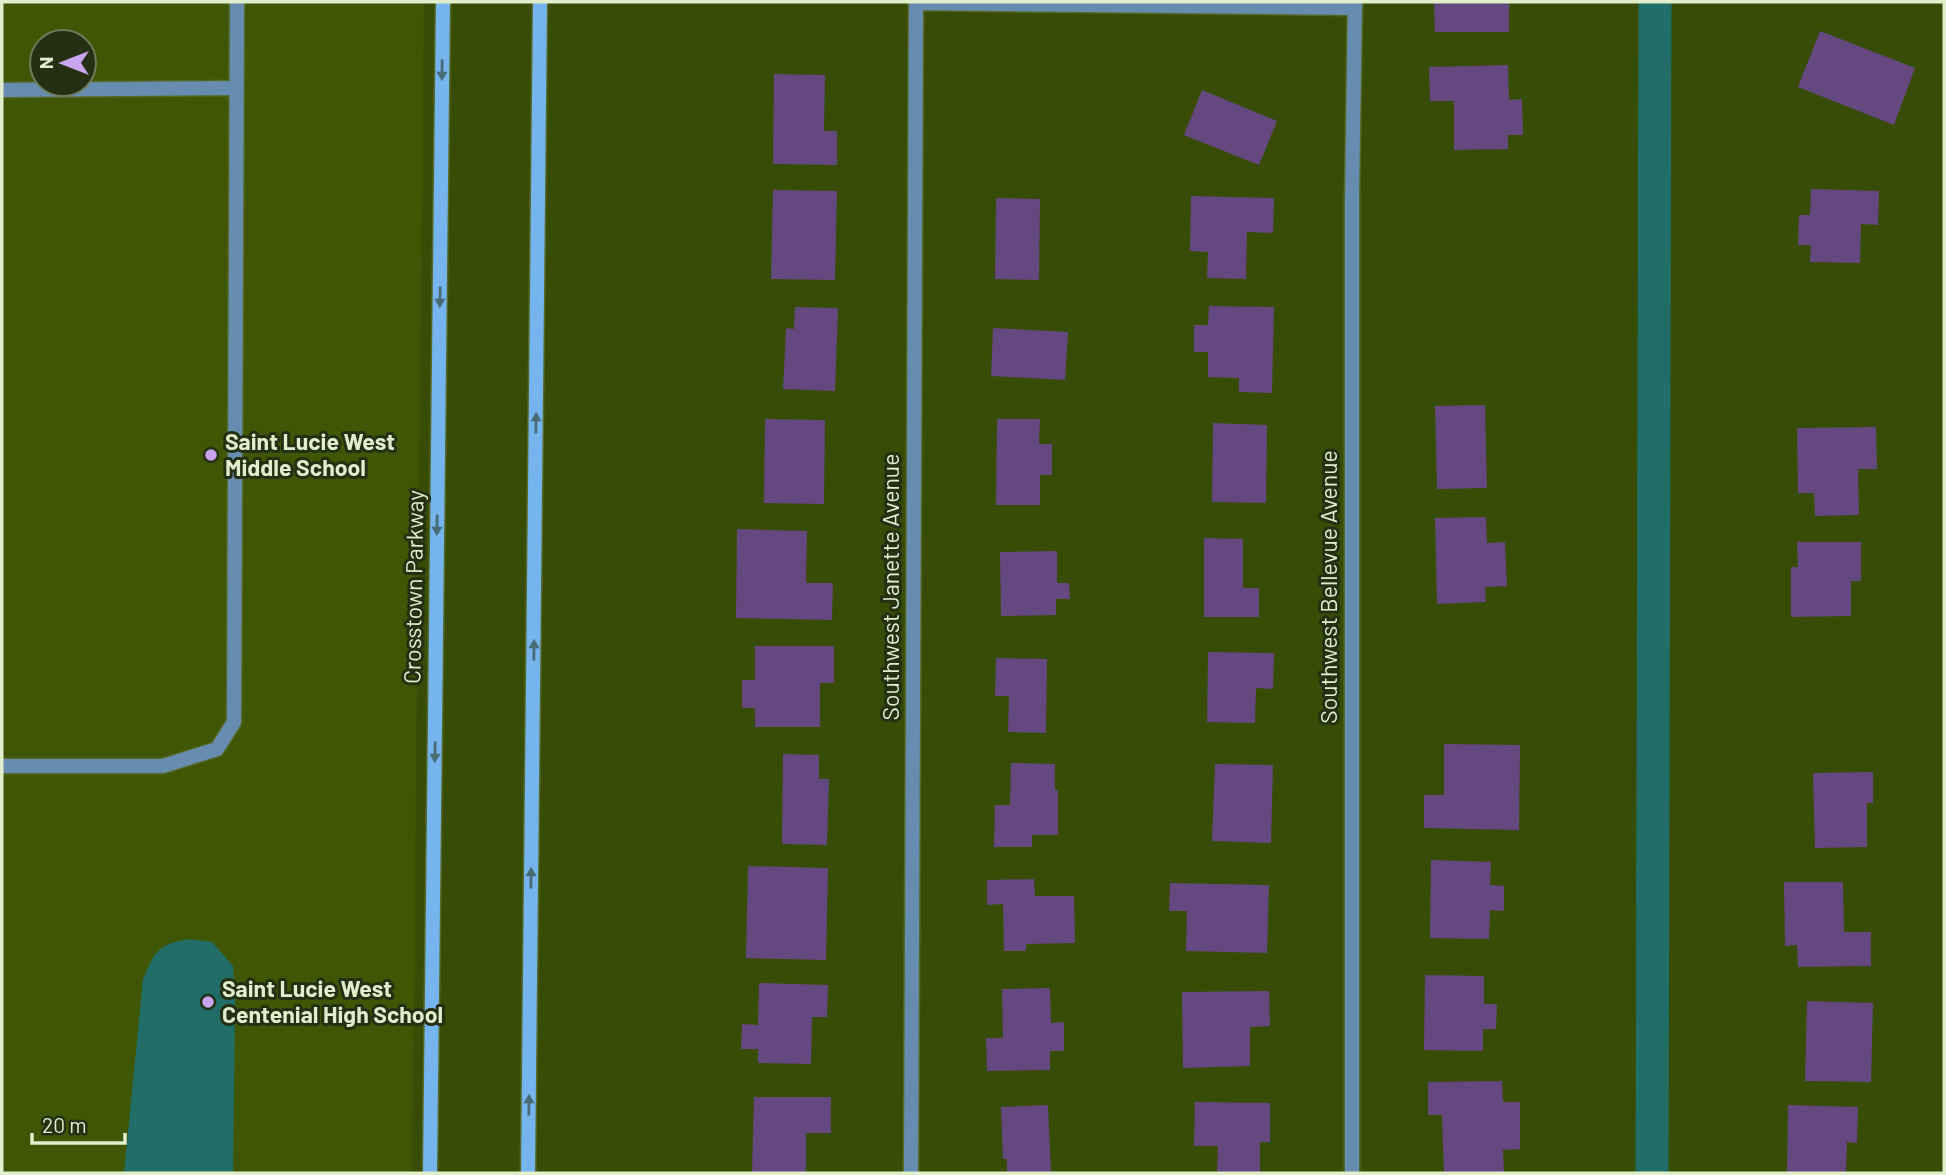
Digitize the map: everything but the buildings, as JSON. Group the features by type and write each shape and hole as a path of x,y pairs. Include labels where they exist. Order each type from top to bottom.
{"main road":[{"name":"Crosstown Parkway","path":"430,1173 443,2"},
{"path":"528,1173 540,2"}],"street":[{"path":"2,766 163,766 218,749 234,722 237,2"},
{"path":"916,2 1355,5"},
{"name":"Southwest Janette Avenue","path":"911,1173 916,2"},
{"name":"Southwest Bellevue Avenue","path":"1352,1173 1352,197 1355,5"},
{"path":"2,90 236,88"}],"shaded area":[{"name":"Saint Lucie West Middle School","path":"2,2 424,2 412,1173 2,1173"}],"water":[{"path":"189,939 212,942 233,966 233,1173 124,1173 143,979 159,950 170,943"}],"waterway":[{"path":"1652,1173 1655,2"}],"place":[{"name":"Saint Lucie West Middle School","path":"211,455"},
{"name":"Saint Lucie West Centenial High School","path":"208,1002"}]}
